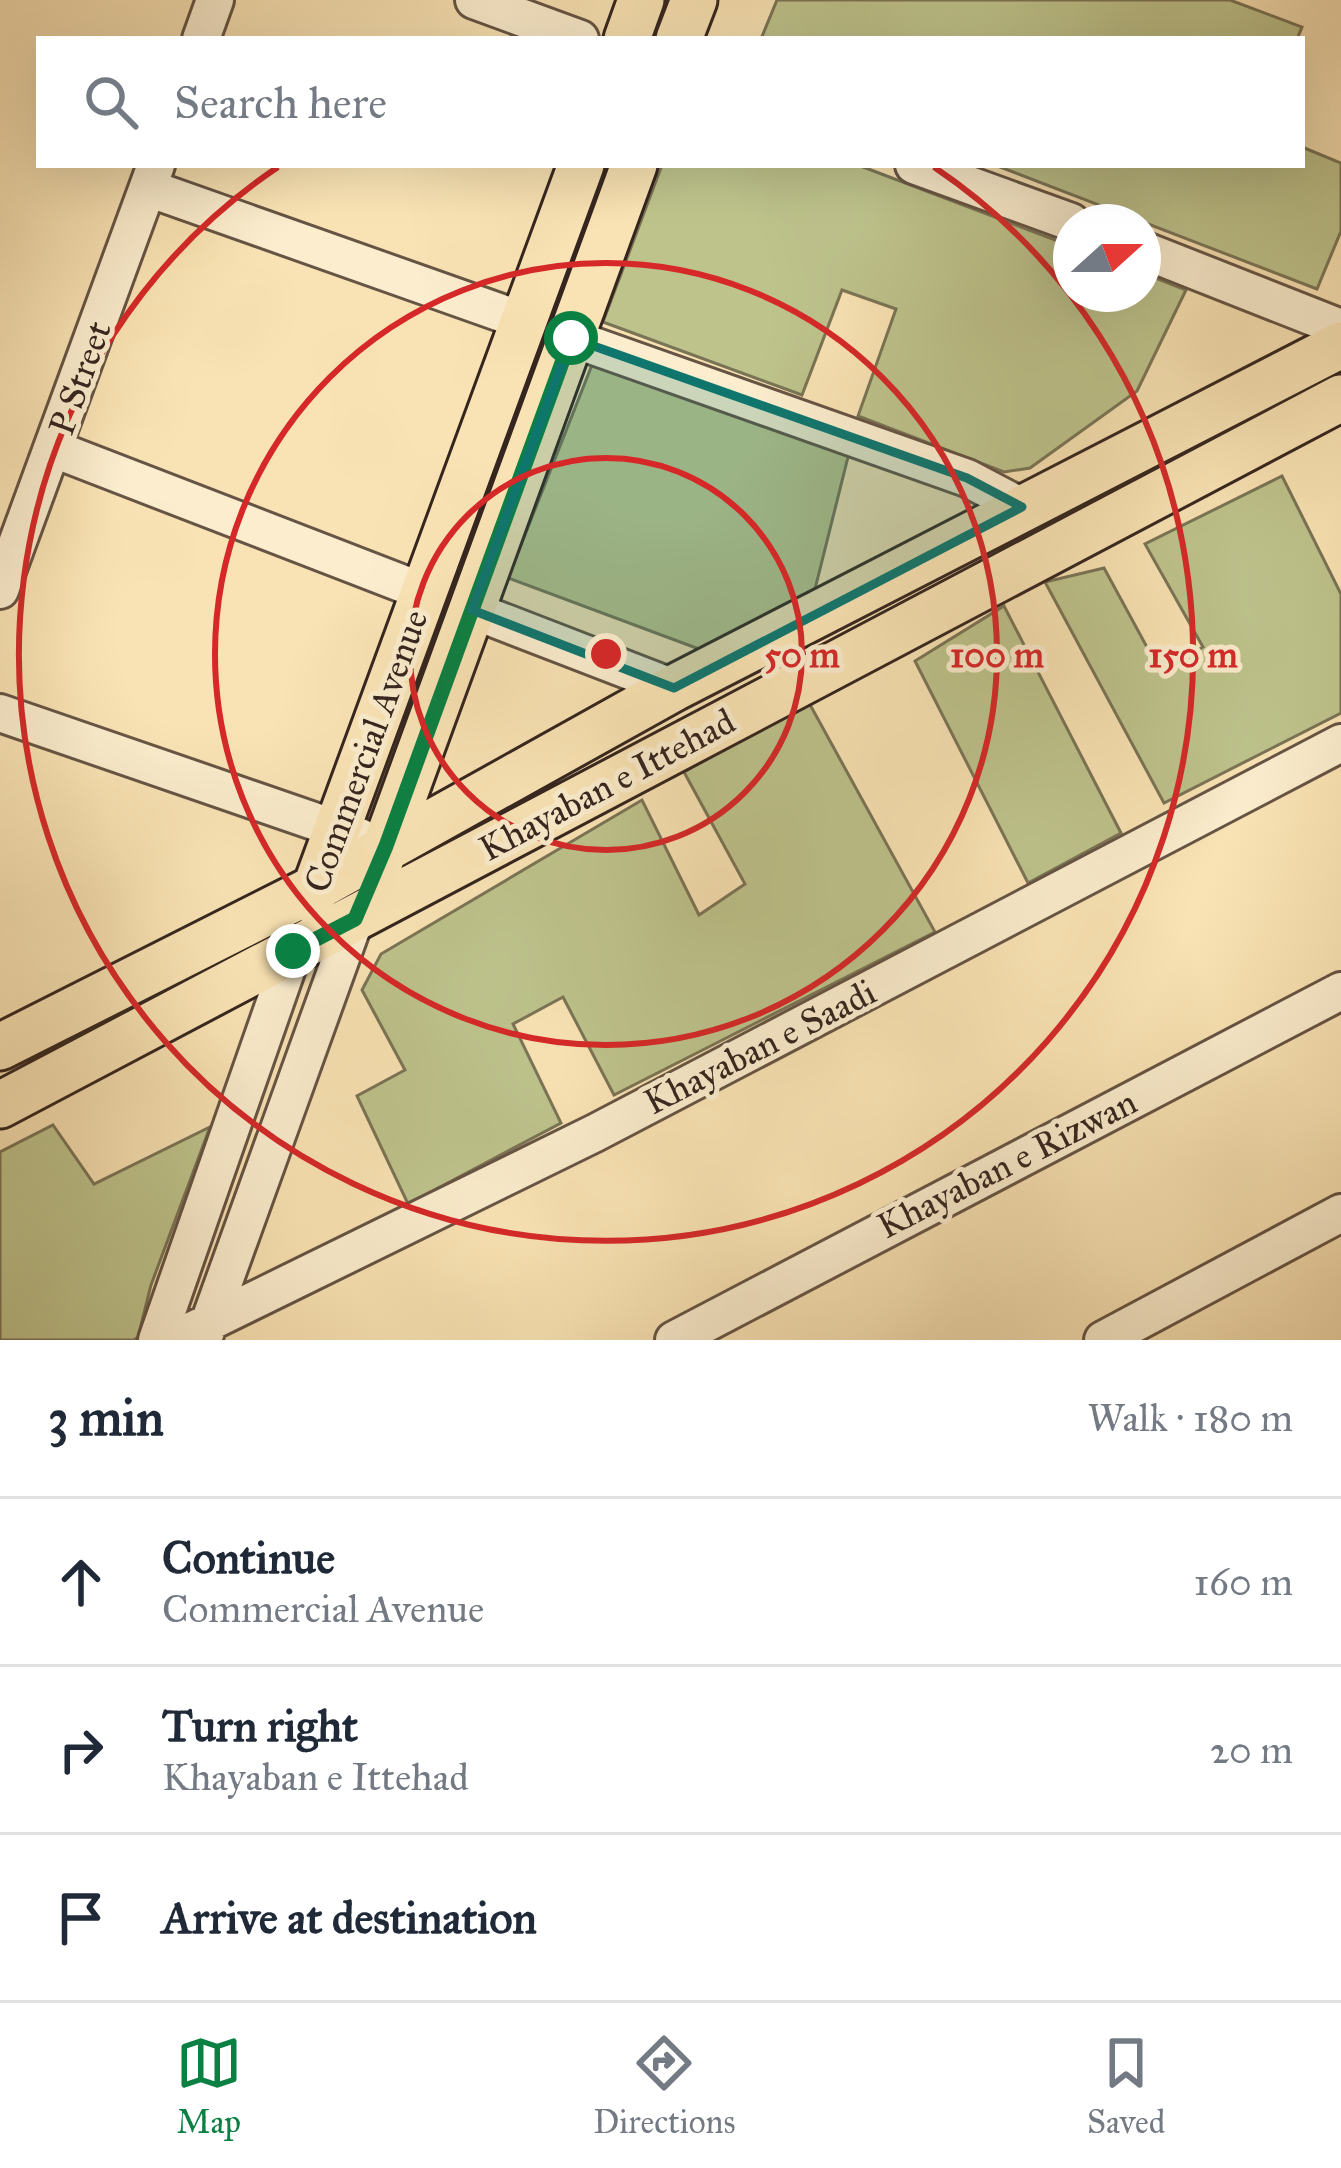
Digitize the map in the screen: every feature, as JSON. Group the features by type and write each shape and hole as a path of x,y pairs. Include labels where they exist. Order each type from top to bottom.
{"main road":[{"path":"628,36 641,0"},
{"path":"681,36 694,0"},
{"name":"Commercial Avenue","path":"293,951 580,168"},
{"name":"Commercial Avenue","path":"355,919 385,849 633,168"},
{"name":"Khayaban e Ittehad","path":"0,1047 315,888 674,688 1341,345"},
{"name":"Khayaban e Ittehad","path":"0,1106 1341,398"}],"street":[{"path":"202,36 215,0"},
{"path":"474,0 572,36"},
{"path":"922,168 1053,215"},
{"path":"152,177 524,321"},
{"name":"P Street","path":"0,590 152,177"},
{"path":"1161,257 1341,328"},
{"path":"571,338 967,478 1022,507"},
{"path":"54,449 424,592"},
{"path":"472,610 674,688"},
{"path":"0,713 385,849"},
{"name":"Khayaban e Saadi","path":"173,1340 206,1332 1341,743"},
{"name":"Commercial Avenue","path":"206,1332 355,919"},
{"name":"Commercial Avenue","path":"157,1340 293,951"},
{"name":"Khayaban e Rizwan","path":"674,1340 1341,991"},
{"path":"1103,1340 1341,1213"}],"highlighted area":[{"path":"571,338 967,478 1022,507 674,688 472,610"}],"green space":[{"path":"777,0 1230,0 1302,27 1298,36 762,36"},
{"path":"1305,148 1341,163 1341,231 1317,289 1161,229 1161,204 1096,204 1003,168 1305,168"},
{"path":"661,168 866,168 1053,239 1053,312 1161,312 1161,280 1186,290 1137,391 1030,468 1004,472 858,416 896,309 842,290 802,395 603,322"},
{"path":"592,365 849,453 815,589 699,649 508,578"},
{"path":"1282,476 1341,594 1341,713 1164,803 1045,582 1104,568 1161,673 1203,647 1145,544"},
{"path":"1004,606 1121,833 1028,883 915,661"},
{"path":"808,701 935,932 614,1095 563,997 513,1024 561,1123 408,1204 357,1096 405,1070 362,990 381,954 642,800 699,915 745,884 684,772"},
{"path":"53,1125 94,1184 210,1127 134,1340 0,1340 0,1152"}],"route":[{"path":"293,951 355,919 386,846 571,338"}]}
